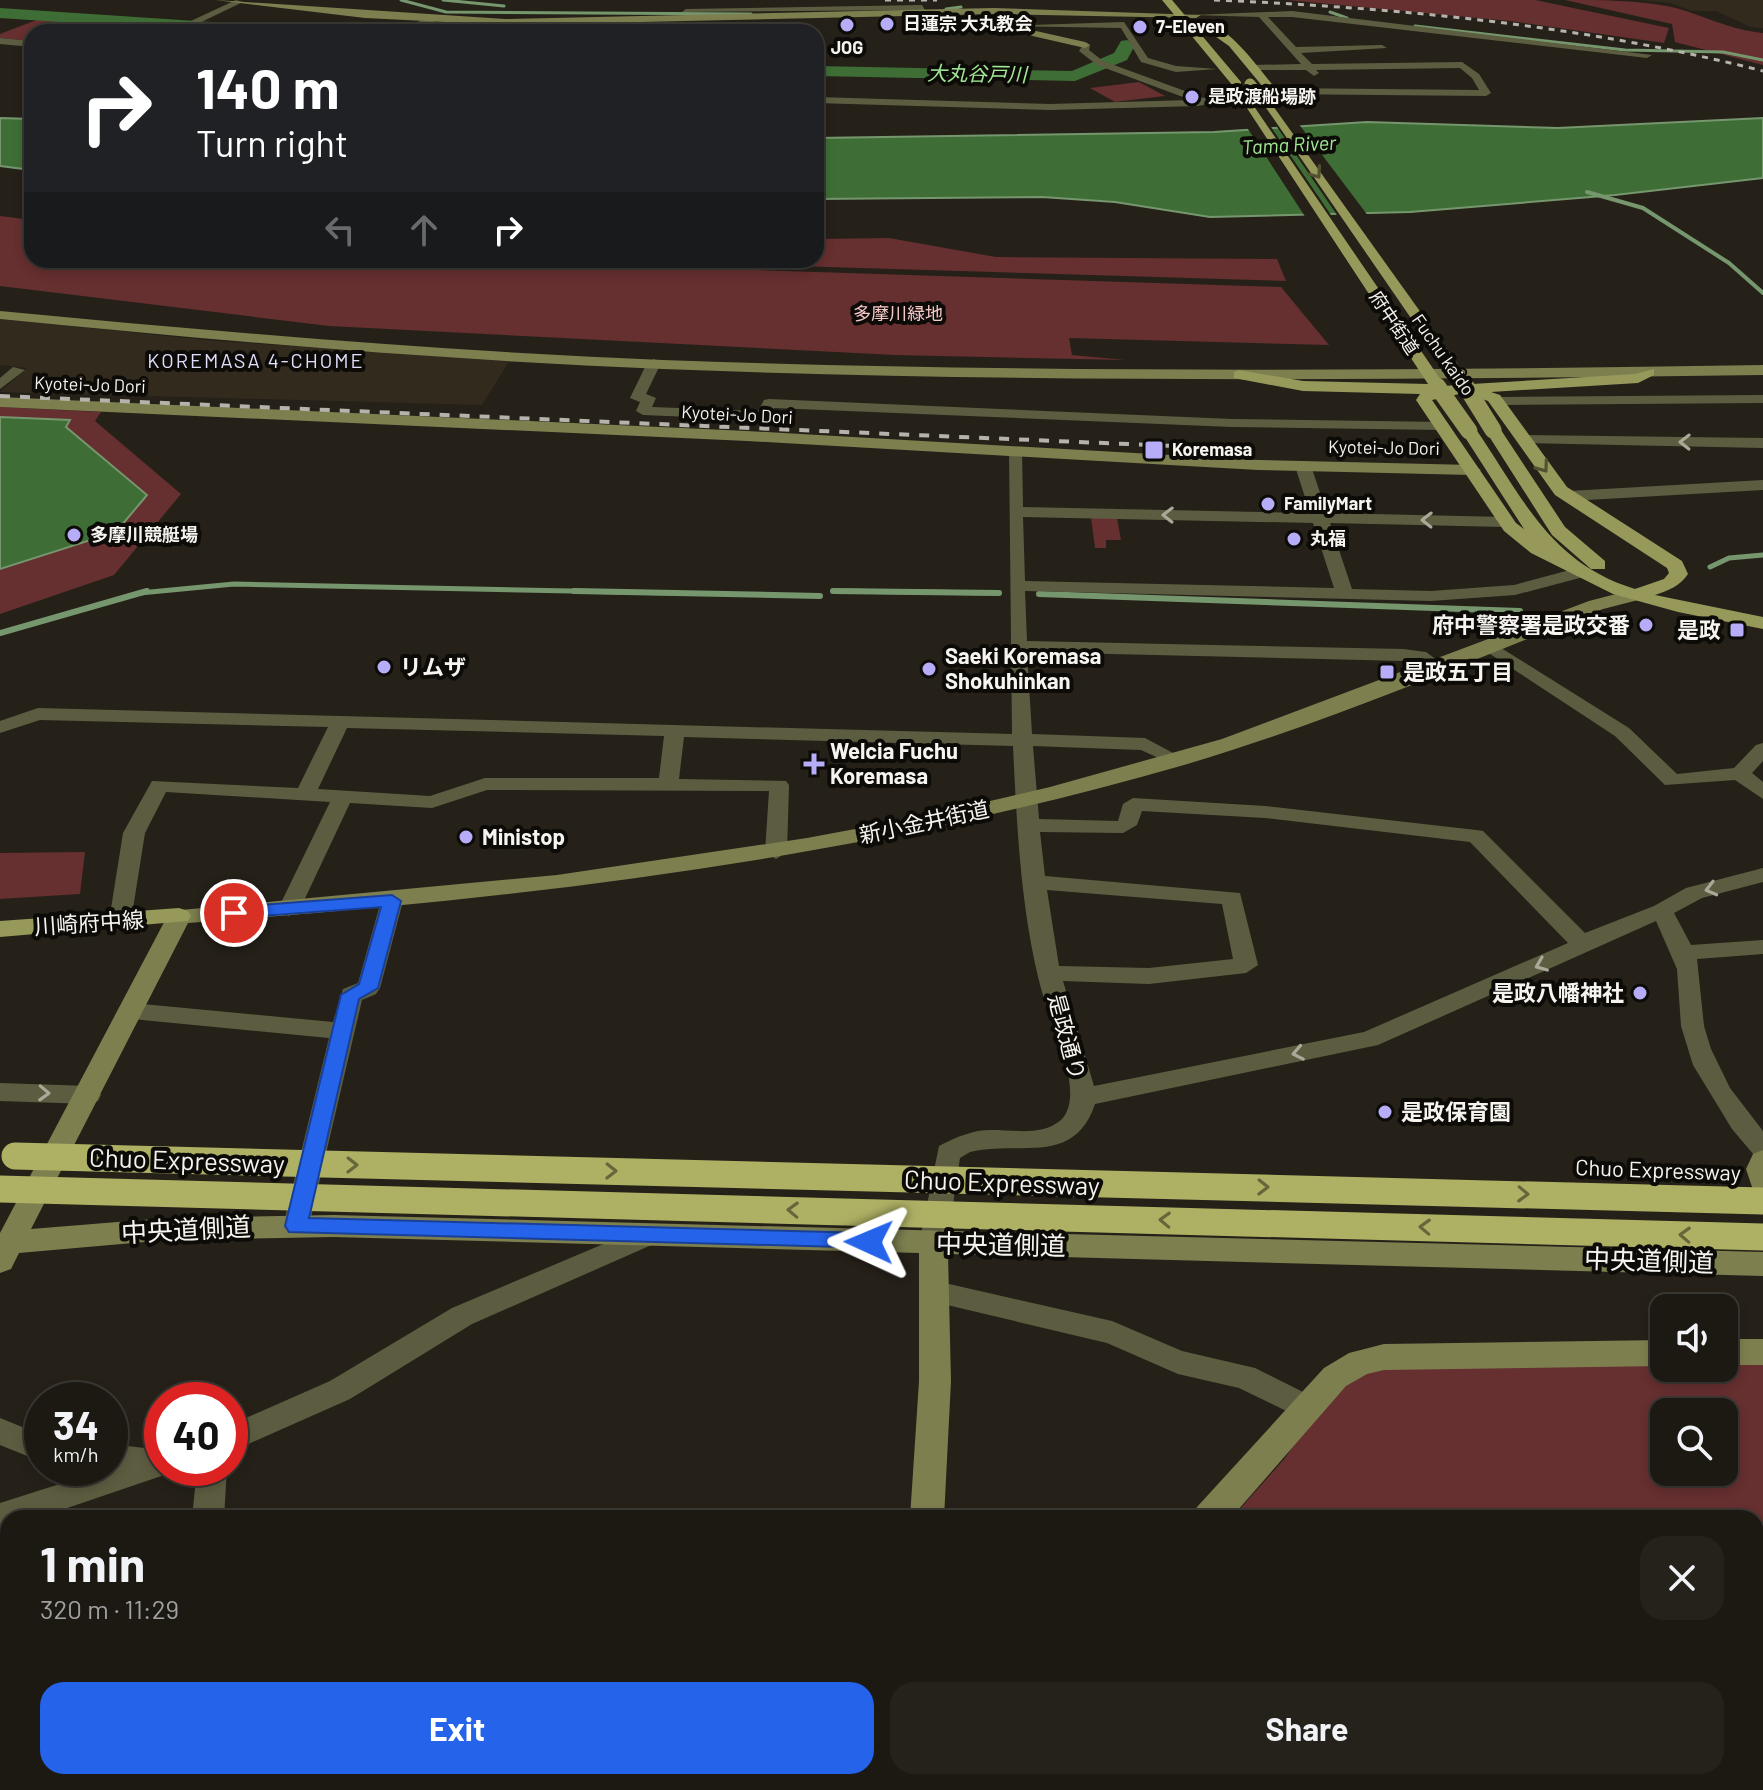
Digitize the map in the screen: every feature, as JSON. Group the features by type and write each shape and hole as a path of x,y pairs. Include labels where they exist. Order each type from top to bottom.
{"highway":[{"name":"Chuo Expressway","path":"15,1156 1763,1201"},
{"name":"Chuo Expressway","path":"0,1189 1763,1237"}],"main road":[{"path":"1167,0 1180,15"},
{"name":"Fuchu kaido","path":"1182,0 1205,25 1243,84 1269,100 1459,377 1564,538 1639,594 1763,623"},
{"name":"府中街道","path":"1180,15 1243,84 1248,105 1542,540 1576,569 1601,584 1639,594"},
{"path":"1205,25 1233,44 1253,68 1269,100"},
{"path":"1205,42 1194,45 1227,93"},
{"path":"1396,389 1432,378 1459,377 1498,395 1638,378 1649,372"},
{"path":"1239,375 1262,381 1396,389 1424,400 1505,522 1525,541 1576,569"},
{"path":"1424,400 1432,378"},
{"path":"1498,395 1523,440 1561,491 1675,565 1679,574 1671,583 1639,594"},
{"name":"川崎府中線","path":"0,929 179,916"}],"street":[{"path":"220,0 432,20 520,24"},
{"path":"781,0 890,1 1085,45 1084,51 1103,64 1203,101"},
{"path":"190,24 239,2"},
{"path":"685,8 802,18 943,13 1292,14 1647,55"},
{"path":"620,24 922,8"},
{"path":"1261,14 1288,29 1368,35 1382,48 1294,50"},
{"path":"768,24 802,18"},
{"path":"419,24 432,20"},
{"path":"461,24 464,21"},
{"path":"1002,26 1124,25 1144,60 1176,69 1212,69"},
{"path":"1288,29 1294,50 1331,92"},
{"path":"1053,38 1131,37"},
{"path":"0,41 24,43"},
{"path":"824,100 917,105 1121,106 1192,105 1219,99 1227,93 1269,100 1331,92 1486,93 1476,76 1462,65 1253,68"},
{"path":"1320,80 1476,76"},
{"path":"0,315 275,341 654,363 991,373 1432,378"},
{"path":"654,363 637,398 649,398 643,411 763,416 769,403 1232,423 1443,426"},
{"path":"0,368 18,370 0,385"},
{"path":"1459,377 1763,370"},
{"path":"1498,395 1763,399"},
{"name":"Kyotei-Jo Dori","path":"0,402 1303,466 1472,470"},
{"path":"1523,440 1763,443"},
{"name":"是政通り","path":"928,1510 934,1418 936,1292 933,1244 948,1153 958,1145 976,1139 1054,1137 1073,1124 1084,1097 1049,973 1026,800 1014,450"},
{"path":"1303,466 1345,594"},
{"path":"1569,496 1763,485"},
{"path":"1016,512 1505,522"},
{"path":"1019,586 1431,596 1515,590 1576,569"},
{"name":"新小金井街道","path":"179,916 392,901 580,882 776,852 1026,800 1176,760 1319,712 1596,605 1639,594"},
{"path":"1021,646 1403,655 1419,656 1436,666"},
{"path":"1490,646 1622,732 1672,781 1740,773 1763,749"},
{"path":"0,727 38,714 1024,740 1145,744 1176,760"},
{"path":"305,794 340,722"},
{"path":"668,784 675,731"},
{"path":"1740,773 1763,793"},
{"path":"120,921 134,833 159,785 432,802 485,784 779,785 776,852"},
{"path":"289,909 343,796"},
{"path":"1030,825 1123,827 1130,821 1133,804 1265,812 1476,836 1581,943"},
{"path":"1084,1097 1369,1039 1573,952 1581,943 1662,911 1694,893 1763,875"},
{"path":"1037,882 1232,898 1246,965 1149,976 1049,973"},
{"path":"296,1226 340,1031 351,995 368,988 392,901"},
{"path":"1662,911 1684,953 1690,977 1692,1029 1701,1059 1726,1102 1763,1148"},
{"path":"3,1249 89,1095 179,916"},
{"path":"1684,953 1763,947"},
{"path":"132,1011 340,1031"},
{"path":"0,1092 89,1095"},
{"path":"1763,1161 1760,1169 1763,1182"},
{"name":"中央道側道","path":"3,1249 167,1229 296,1226 1763,1264"},
{"path":"248,1431 340,1390 462,1316 646,1236"},
{"path":"936,1292 1112,1333 1178,1362 1245,1377 1307,1408"},
{"path":"1738,1352 1763,1352"},
{"path":"1216,1510 1346,1368 1384,1357 1650,1353"},
{"path":"0,1431 24,1441"},
{"path":"21,1510 144,1469"},
{"path":"209,1510 211,1486"}],"shaded area":[{"path":"1638,0 1763,0 1763,28 1751,27 1716,11 1692,11 1670,3"},
{"path":"0,319 216,341 510,360 482,405 0,392 27,368 0,365"}],"green space":[{"path":"1287,0 1535,0 1669,28 1664,43 1510,21"},
{"path":"1565,0 1619,1 1672,7 1739,29 1763,33 1763,65 1675,42 1672,24"},
{"path":"47,16 165,24 26,24"},
{"path":"24,25 24,40 0,38 0,34"},
{"path":"1139,82 1165,96 1115,102 1090,88"},
{"name":"多摩川緑地","path":"0,216 24,219 24,268 696,268 1281,287 1329,345 1069,338 1072,355 1125,360 895,355 329,326 0,286"},
{"path":"889,238 996,257 1277,259 1286,281 824,267 824,239"},
{"name":"多摩川競艇場","path":"0,407 101,412 95,421 181,494 114,575 0,614"},
{"path":"1091,518 1117,518 1121,540 1106,540 1106,548 1095,548"},
{"path":"85,852 80,894 0,899 0,853"},
{"path":"1738,1362 1763,1362 1763,1510 1239,1510 1285,1458 1324,1401 1362,1372 1394,1367 1650,1364 1650,1382 1738,1382"}],"water":[{"path":"0,118 24,119 24,169 0,166"},
{"name":"Tama River","path":"1763,118 1763,178 1615,195 1410,212 1210,217 1115,202 1042,197 824,199 824,138 1214,132 1367,122 1558,128"},
{"path":"0,417 70,420 66,427 147,495 116,532 0,569"}],"pier":[{"path":"1298,123 1369,217 1339,218 1275,124"},
{"path":"1269,124 1333,218 1306,218 1246,126"}],"waterway":[{"path":"401,0 446,12 751,14"},
{"path":"443,0 504,6"},
{"path":"946,9 961,7"},
{"path":"1330,12 1347,18"},
{"name":"大丸谷戸川","path":"0,13 167,24"},
{"path":"1415,26 1625,50 1723,52 1763,60"},
{"name":"大丸谷戸川","path":"824,71 1075,76 1121,56 1127,45"},
{"path":"1587,192 1643,208 1729,263 1763,293"},
{"path":"1710,567 1729,558 1763,555"},
{"path":"140,593 234,584 636,592"},
{"path":"140,593 147,591"},
{"path":"574,591 636,592"},
{"path":"996,593 833,591 999,593"},
{"path":"636,592 820,596"},
{"path":"636,592 672,593"},
{"path":"0,633 140,593"},
{"path":"1039,594 1520,611"}],"railway":[{"path":"885,0 937,0"},
{"path":"1214,0 1353,8 1490,21 1627,42 1763,71"},
{"path":"0,396 1220,448"}],"place":[{"name":"日蓮宗 大丸教会","path":"887,24"},
{"name":"JOG","path":"847,25"},
{"name":"7-Eleven","path":"1140,27"},
{"name":"是政渡船場跡","path":"1192,97"},
{"name":"Koremasa","path":"1154,450"},
{"name":"FamilyMart","path":"1268,504"},
{"name":"多摩川競艇場","path":"74,535"},
{"name":"丸福","path":"1294,539"},
{"name":"府中警察署是政交番","path":"1646,625"},
{"name":"是政","path":"1737,630"},
{"name":"リムザ","path":"384,667"},
{"name":"Saeki Koremasa Shokuhinkan","path":"929,669"},
{"name":"是政五丁目","path":"1387,672"},
{"name":"Welcia Fuchu Koremasa","path":"814,764"},
{"name":"Ministop","path":"466,837"},
{"name":"是政八幡神社","path":"1640,993"},
{"name":"是政保育園","path":"1385,1112"}],"district":[{"name":"KOREMASA 4-CHOME","path":"256,361"}],"route":[{"path":"234,913 392,901 368,988 351,995 340,1031 296,1226 869,1242"}]}
